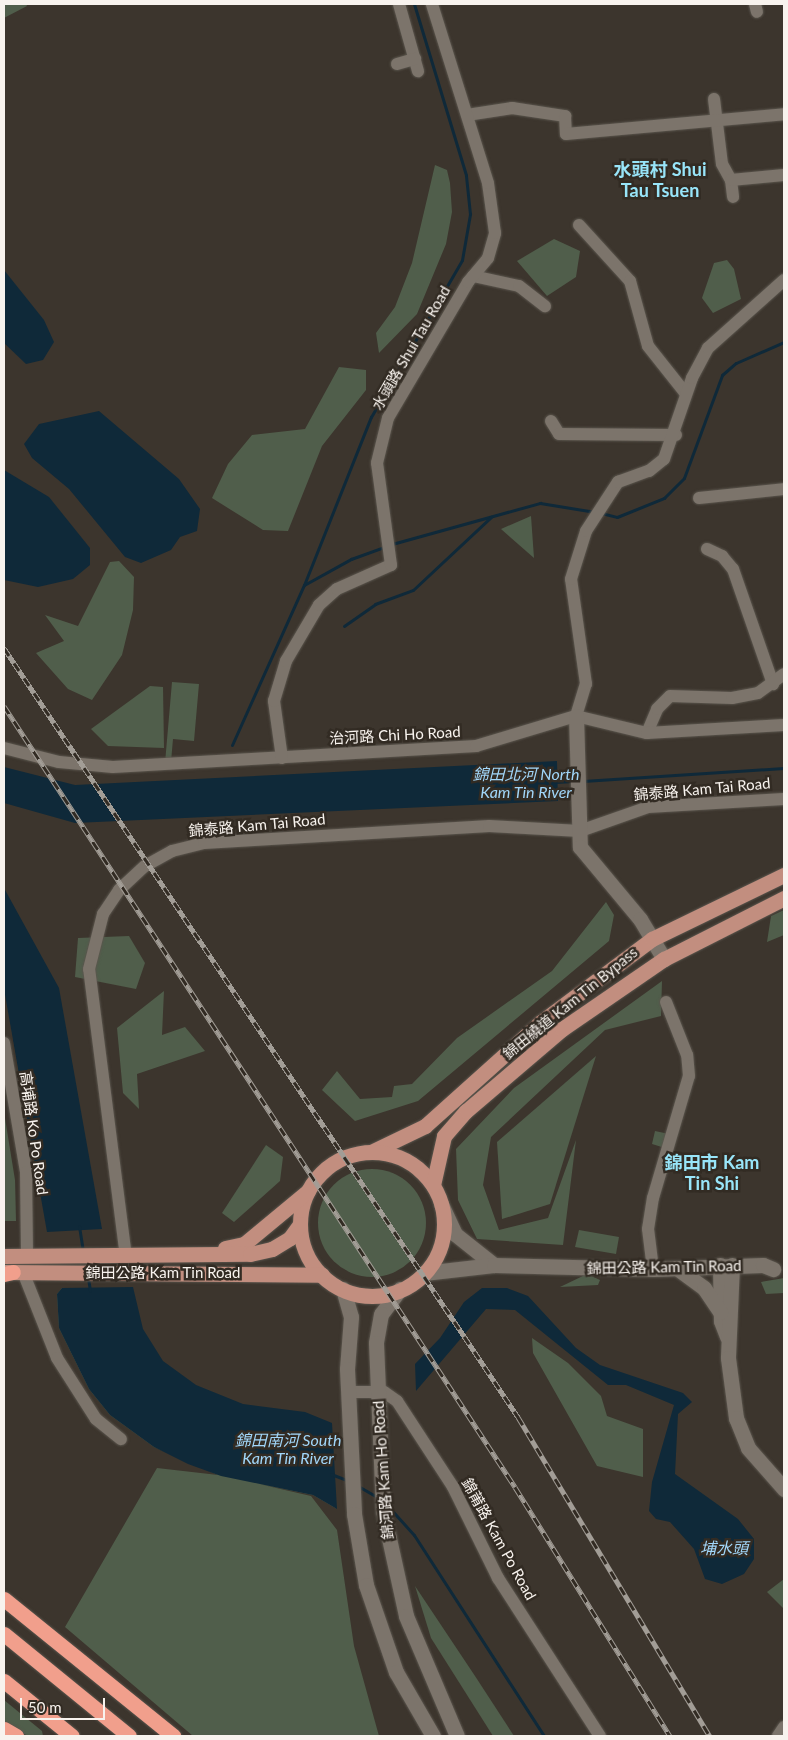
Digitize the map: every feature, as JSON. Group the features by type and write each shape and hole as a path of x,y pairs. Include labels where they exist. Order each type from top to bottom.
{"highway":[{"path":"4,1599 172,1736"},
{"path":"4,1634 129,1736"},
{"path":"4,1681 72,1736"},
{"path":"4,1729 16,1736"}],"main road":[{"path":"576,716 574,737 580,831 584,855 652,939 664,959"},
{"name":"錦田繞道 Kam Tin Bypass","path":"371,1152 425,1126 541,1022 652,939 784,875"},
{"name":"錦田繞道 Kam Tin Bypass","path":"433,1185 444,1136 466,1111 562,1029 664,959 784,898"},
{"name":"錦田公路 Kam Tin Road","path":"4,1256 191,1256 272,1249 290,1238 300,1224 308,1191 328,1167 371,1152 408,1162 433,1185 455,1234 494,1265"},
{"path":"191,1256 244,1244 308,1191"},
{"name":"錦田公路 Kam Tin Road","path":"300,1224 306,1253 322,1276 343,1289 372,1296 400,1289 424,1273 442,1241 441,1204"},
{"name":"錦田公路 Kam Tin Road","path":"424,1273 494,1265 683,1272 778,1268"},
{"path":"721,1316 726,1270"},
{"path":"726,1270 732,1322 727,1337"},
{"path":"683,1272 711,1296 721,1316 727,1337 736,1418 748,1448 784,1489"},
{"name":"錦田公路 Kam Tin Road","path":"11,1273 322,1276"},
{"name":"錦河路 Kam Ho Road","path":"343,1289 351,1317 348,1409 358,1547 387,1651 433,1736"},
{"name":"錦河路 Kam Ho Road","path":"400,1289 386,1304 378,1324 378,1426 385,1526 406,1616 457,1736"}],"street":[{"path":"397,64 417,65 399,4"},
{"name":"水頭路 Shui Tau Road","path":"282,758 275,695 301,629 337,589 364,574 388,569 393,553 385,529 378,463 388,418 473,276 488,258 495,212 432,4"},
{"path":"714,99 718,119 722,164 731,180 733,197"},
{"path":"467,115 512,108 564,116 566,134 784,114"},
{"path":"731,180 784,175"},
{"path":"579,225 630,281 648,346 686,394"},
{"path":"473,276 519,286 545,306"},
{"path":"784,280 712,342 686,394 676,434 660,464 618,482 594,517 571,579 586,684 576,716 647,733 784,725"},
{"path":"551,421 559,434 676,434"},
{"path":"699,498 784,488"},
{"path":"707,549 722,556 733,569 773,684"},
{"path":"647,733 658,709 670,696 732,698 758,693 773,684 784,674"},
{"name":"治河路 Chi Ho Road","path":"4,748 94,766 282,758 476,746 576,716"},
{"name":"錦泰路 Kam Tai Road","path":"123,1257 88,969 103,914 132,877 163,855 210,842 489,826 580,831 648,807 784,799"},
{"path":"653,1270 648,1229 653,1198 689,1076 687,1055 666,1002"},
{"name":"高埔路 Ko Po Road","path":"4,1043 26,1172 33,1257"},
{"path":"11,1273 57,1358 96,1419 121,1439"},
{"name":"錦莆路 Kam Po Road","path":"348,1392 377,1391 398,1401 428,1446 498,1578 600,1736"},
{"path":"778,1736 784,1727"}],"green space":[{"path":"4,4 26,4 27,6 4,18"},
{"path":"435,165 447,170 450,183 452,212 446,244 417,314 379,353 376,333 395,307 412,263"},
{"path":"554,239 580,251 576,277 547,296 517,261"},
{"path":"727,260 734,269 741,299 713,313 702,298 714,263"},
{"path":"339,367 366,370 366,390 322,446 288,531 263,530 212,498 228,464 252,435 305,429"},
{"path":"531,516 534,558 501,529"},
{"path":"119,561 134,577 133,610 122,655 92,700 68,689 36,653 64,641 45,615 78,626 110,562"},
{"path":"172,682 199,684 194,741 173,739 171,762 165,763"},
{"path":"150,686 163,687 164,748 108,746 91,729"},
{"path":"606,902 614,915 609,941 418,1101 355,1121 322,1090 337,1071 360,1099 392,1097 394,1086 412,1084 457,1038 552,971"},
{"path":"784,910 784,935 767,942 771,916"},
{"path":"129,936 145,963 136,989 75,977 78,938"},
{"path":"662,981 661,1016 605,1030 491,1137 483,1185 499,1230 548,1218 576,1140 563,1245 477,1239 458,1200 456,1149 514,1088"},
{"path":"164,991 162,1035 185,1027 205,1051 137,1074 139,1109 123,1093 117,1028"},
{"path":"596,1056 550,1204 502,1219 497,1142"},
{"path":"4,1112 15,1180 16,1221 4,1221"},
{"path":"655,1131 669,1134 665,1148 652,1144"},
{"path":"266,1145 283,1157 280,1181 234,1222 222,1213"},
{"path":"372,1169 393,1173 410,1185 422,1202 426,1223 422,1244 410,1261 393,1273 372,1277 351,1273 334,1261 322,1244 318,1223 322,1202 334,1185 351,1173"},
{"path":"579,1230 619,1237 616,1254 575,1247"},
{"path":"587,1274 600,1280 598,1285 560,1287"},
{"path":"784,1278 784,1293 766,1294 761,1282"},
{"path":"62,1288 102,1358 273,1456 337,1509 313,1495 259,1484 311,1496 337,1530 354,1646 379,1736 193,1736 65,1627 157,1468 218,1475 154,1447 110,1415 89,1389 59,1328 57,1294"},
{"path":"532,1338 568,1363 601,1396 607,1416 643,1429 643,1477 597,1466 533,1353"},
{"path":"784,1579 784,1609 767,1592"},
{"path":"415,1586 514,1736 493,1736 431,1638"},
{"path":"4,1700 42,1731 43,1736 28,1736 4,1723"}],"water":[{"path":"4,270 44,320 54,342 43,360 26,364 4,343"},
{"path":"99,411 179,479 200,509 197,531 180,537 171,550 141,563 125,557 69,489 32,458 24,444 39,424"},
{"path":"4,470 49,497 90,548 90,565 73,579 38,587 4,580"},
{"name":"錦田北河 North Kam Tin River","path":"557,761 558,801 75,823 4,803 4,767 75,785"},
{"path":"4,888 59,988 102,1229 47,1232 4,989"},
{"name":"錦田南河 South Kam Tin River","path":"133,1287 143,1329 163,1361 196,1385 243,1404 305,1412 332,1423 337,1509 313,1495 221,1476 188,1464 154,1447 110,1415 89,1389 59,1328 57,1294 62,1288"},
{"name":"埔水頭","path":"482,1288 507,1288 528,1296 576,1348 600,1365 683,1393 692,1402 678,1414 675,1474 738,1519 754,1539 754,1559 744,1574 722,1584 705,1579 694,1549 670,1522 656,1519 649,1511 652,1482 674,1405 626,1385 608,1385 515,1310 486,1309 416,1391 415,1364 440,1338 464,1302"}],"waterway":[{"path":"232,745 304,585 371,417 462,260 470,214 466,175 414,4"},
{"path":"601,513 617,517 664,498 684,478 722,375 736,363 784,342"},
{"path":"392,544 540,503 595,512"},
{"path":"344,626 375,604 413,590 491,517"},
{"path":"304,585 351,559 386,546"},
{"name":"錦田北河 North Kam Tin River","path":"583,781 784,768"},
{"name":"錦田北河 North Kam Tin River","path":"555,782 574,781"},
{"name":"錦田南河 South Kam Tin River","path":"79,1226 83,1252"},
{"name":"錦田南河 South Kam Tin River","path":"88,1278 90,1291"},
{"name":"錦田南河 South Kam Tin River","path":"331,1474 349,1481"},
{"name":"錦田南河 South Kam Tin River","path":"358,1486 377,1497"},
{"name":"錦田南河 South Kam Tin River","path":"387,1505 414,1535 544,1736"}],"railway":[{"path":"4,648 518,1417 710,1736"},
{"path":"4,706 515,1487 670,1736"}],"district":[{"name":"水頭村 Shui Tau Tsuen","path":"660,180"},
{"name":"錦田市 Kam Tin Shi","path":"712,1173"}]}
